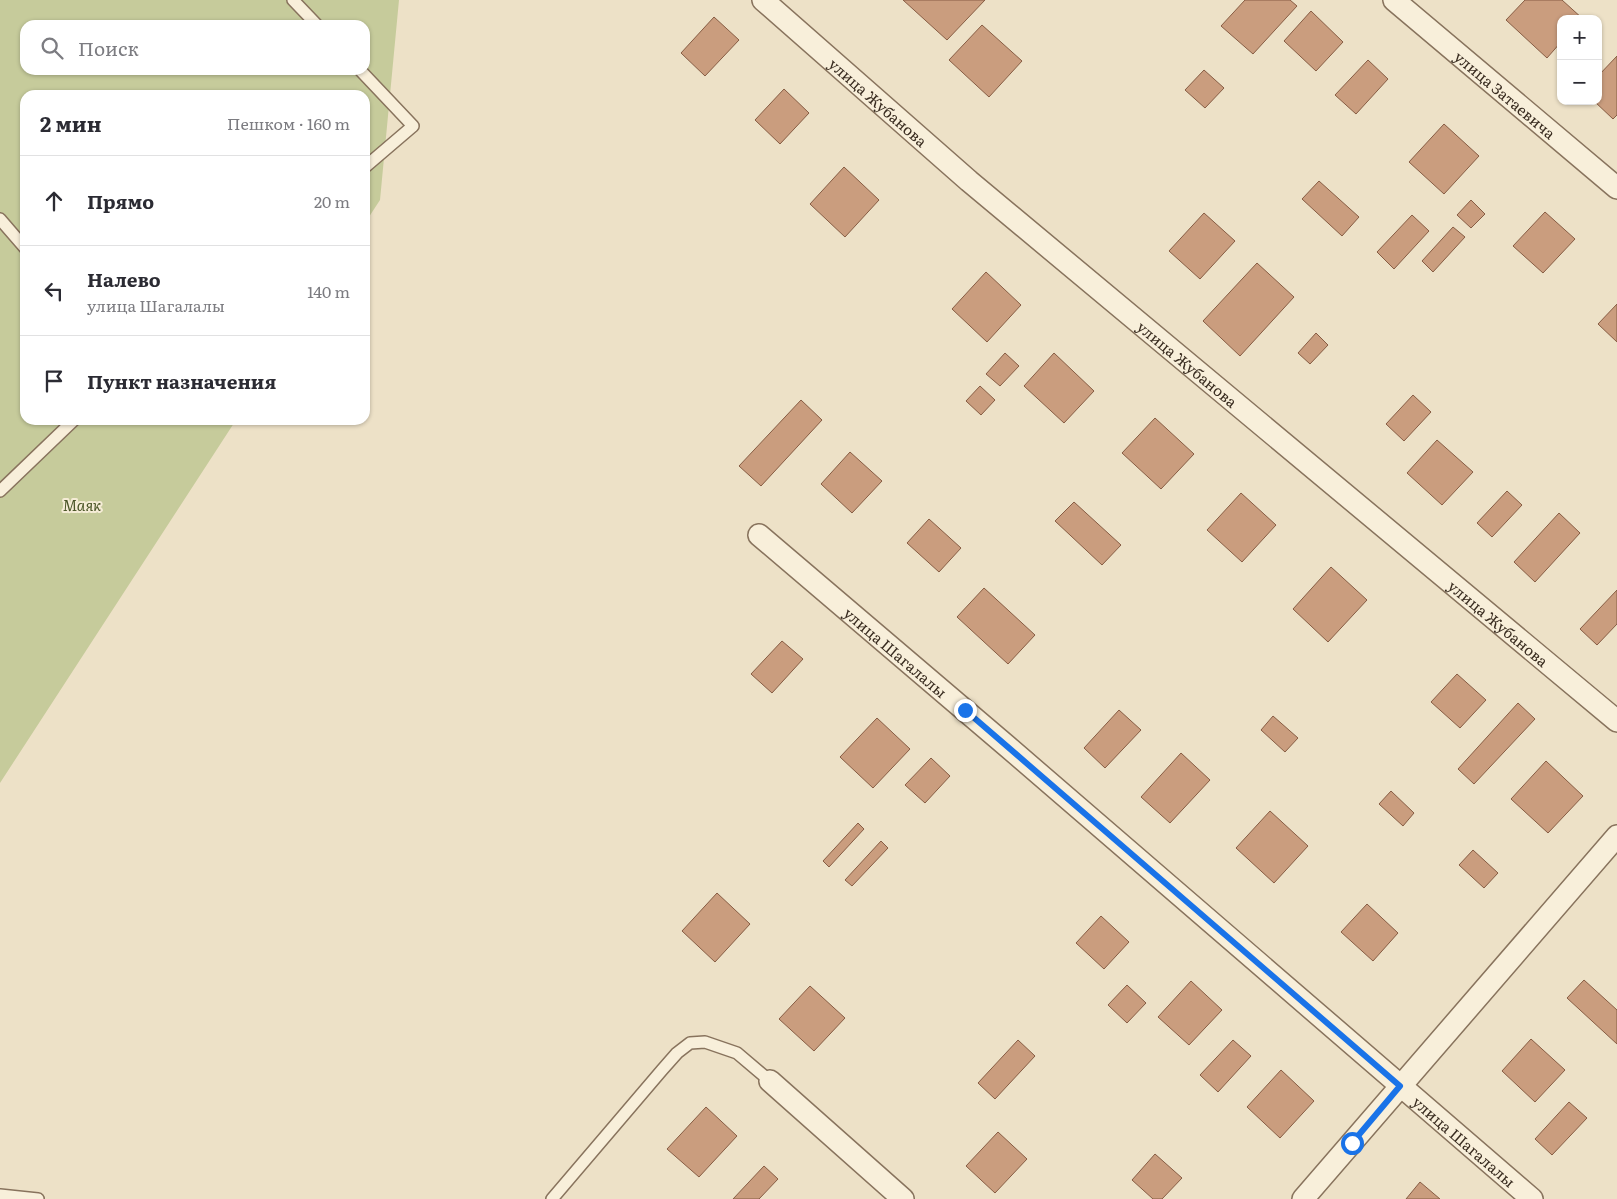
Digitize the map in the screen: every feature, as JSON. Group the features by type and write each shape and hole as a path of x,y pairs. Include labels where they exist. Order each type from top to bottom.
{"street":[{"name":"улица Жубанова","path":"763,0 969,181 1617,721"},
{"name":"улица Затаевича","path":"1394,0 1617,188"},
{"name":"улица Шагалалы","path":"759,536 1008,747 1532,1199"},
{"path":"1303,1199 1617,836"},
{"path":"770,1081 904,1199"}],"lane":[{"path":"293,0 312,20"},
{"path":"365,75 413,126 370,163"},
{"path":"0,219 20,242"},
{"path":"0,491 69,425"},
{"path":"552,1199 662,1070 690,1043 706,1042 737,1052 770,1081"},
{"path":"0,1196 38,1199"}],"green space":[{"name":"Маяк","path":"0,0 399,0 380,200 370,215 370,90 20,90 20,425 233,425 0,783"}],"building":[{"path":"903,0 985,0 947,40"},
{"path":"1245,0 1290,0 1297,6 1253,54 1221,26"},
{"path":"1525,0 1562,0 1579,15 1557,15 1557,47 1547,58 1506,20"},
{"path":"1311,11 1343,42 1316,71 1284,41"},
{"path":"714,17 739,40 705,76 681,53"},
{"path":"982,25 1022,61 989,97 949,60"},
{"path":"1617,56 1617,115 1613,119 1598,105 1602,105 1602,72"},
{"path":"1368,60 1388,79 1356,114 1335,95"},
{"path":"1204,70 1224,88 1205,108 1185,90"},
{"path":"784,89 809,113 780,144 755,120"},
{"path":"1444,124 1479,156 1444,194 1409,162"},
{"path":"844,167 879,200 845,237 810,204"},
{"path":"1319,181 1359,217 1342,236 1302,199"},
{"path":"1471,200 1485,214 1471,228 1457,215"},
{"path":"1545,212 1575,239 1543,273 1513,246"},
{"path":"1204,213 1235,241 1200,279 1169,251"},
{"path":"1412,215 1429,231 1394,269 1377,252"},
{"path":"1453,227 1465,237 1433,272 1422,261"},
{"path":"1257,263 1294,297 1240,356 1203,321"},
{"path":"986,272 1021,305 987,342 952,309"},
{"path":"1617,304 1617,342 1598,324"},
{"path":"1316,333 1328,345 1310,364 1298,353"},
{"path":"1005,353 1019,366 1000,386 986,374"},
{"path":"1054,353 1094,391 1064,423 1024,386"},
{"path":"980,386 995,400 981,415 966,401"},
{"path":"1413,395 1431,412 1404,441 1386,424"},
{"path":"801,400 822,420 761,486 739,466"},
{"path":"1155,418 1194,454 1161,489 1122,453"},
{"path":"1437,440 1473,472 1442,505 1407,473"},
{"path":"850,452 882,481 852,513 821,484"},
{"path":"1507,491 1522,505 1492,537 1477,523"},
{"path":"1241,493 1276,525 1242,562 1207,530"},
{"path":"1074,502 1121,545 1102,565 1055,521"},
{"path":"1559,513 1580,533 1535,582 1514,562"},
{"path":"929,519 961,548 939,572 907,543"},
{"path":"1331,567 1367,600 1328,642 1293,609"},
{"path":"984,588 1035,635 1008,664 957,617"},
{"path":"1617,590 1617,624 1597,645 1580,629"},
{"path":"782,641 803,659 772,693 751,674"},
{"path":"1457,674 1486,700 1460,728 1431,702"},
{"path":"1518,703 1535,719 1474,784 1458,769"},
{"path":"1119,710 1141,730 1105,768 1084,748"},
{"path":"1273,716 1298,738 1285,752 1261,730"},
{"path":"877,718 910,749 873,788 840,757"},
{"path":"1181,753 1210,780 1170,823 1141,797"},
{"path":"931,758 950,776 925,803 905,785"},
{"path":"1546,761 1583,796 1548,833 1511,799"},
{"path":"1391,791 1414,813 1403,826 1379,804"},
{"path":"1270,811 1308,846 1274,883 1236,848"},
{"path":"858,823 864,829 829,867 823,861"},
{"path":"881,841 888,848 852,886 845,880"},
{"path":"1473,850 1498,873 1484,888 1459,865"},
{"path":"717,893 750,924 715,962 682,931"},
{"path":"1367,904 1398,933 1373,961 1341,932"},
{"path":"1101,916 1129,942 1104,969 1076,943"},
{"path":"1584,980 1617,1010 1617,1044 1567,998"},
{"path":"1191,981 1222,1010 1189,1045 1158,1017"},
{"path":"1127,985 1146,1003 1127,1023 1108,1005"},
{"path":"810,986 845,1018 814,1051 779,1019"},
{"path":"1531,1039 1565,1070 1535,1102 1502,1071"},
{"path":"1018,1040 1035,1056 995,1099 978,1083"},
{"path":"1233,1040 1251,1056 1218,1092 1200,1075"},
{"path":"1281,1070 1314,1101 1280,1138 1247,1107"},
{"path":"1569,1102 1587,1118 1552,1155 1535,1139"},
{"path":"706,1107 737,1136 699,1177 667,1149"},
{"path":"998,1132 1027,1159 995,1193 966,1166"},
{"path":"1155,1154 1182,1178 1162,1199 1153,1199 1132,1180"},
{"path":"764,1166 778,1179 759,1199 733,1199"},
{"path":"1420,1182 1440,1199 1406,1199"}],"route":[{"path":"965,710 1400,1086 1352,1143"}]}
